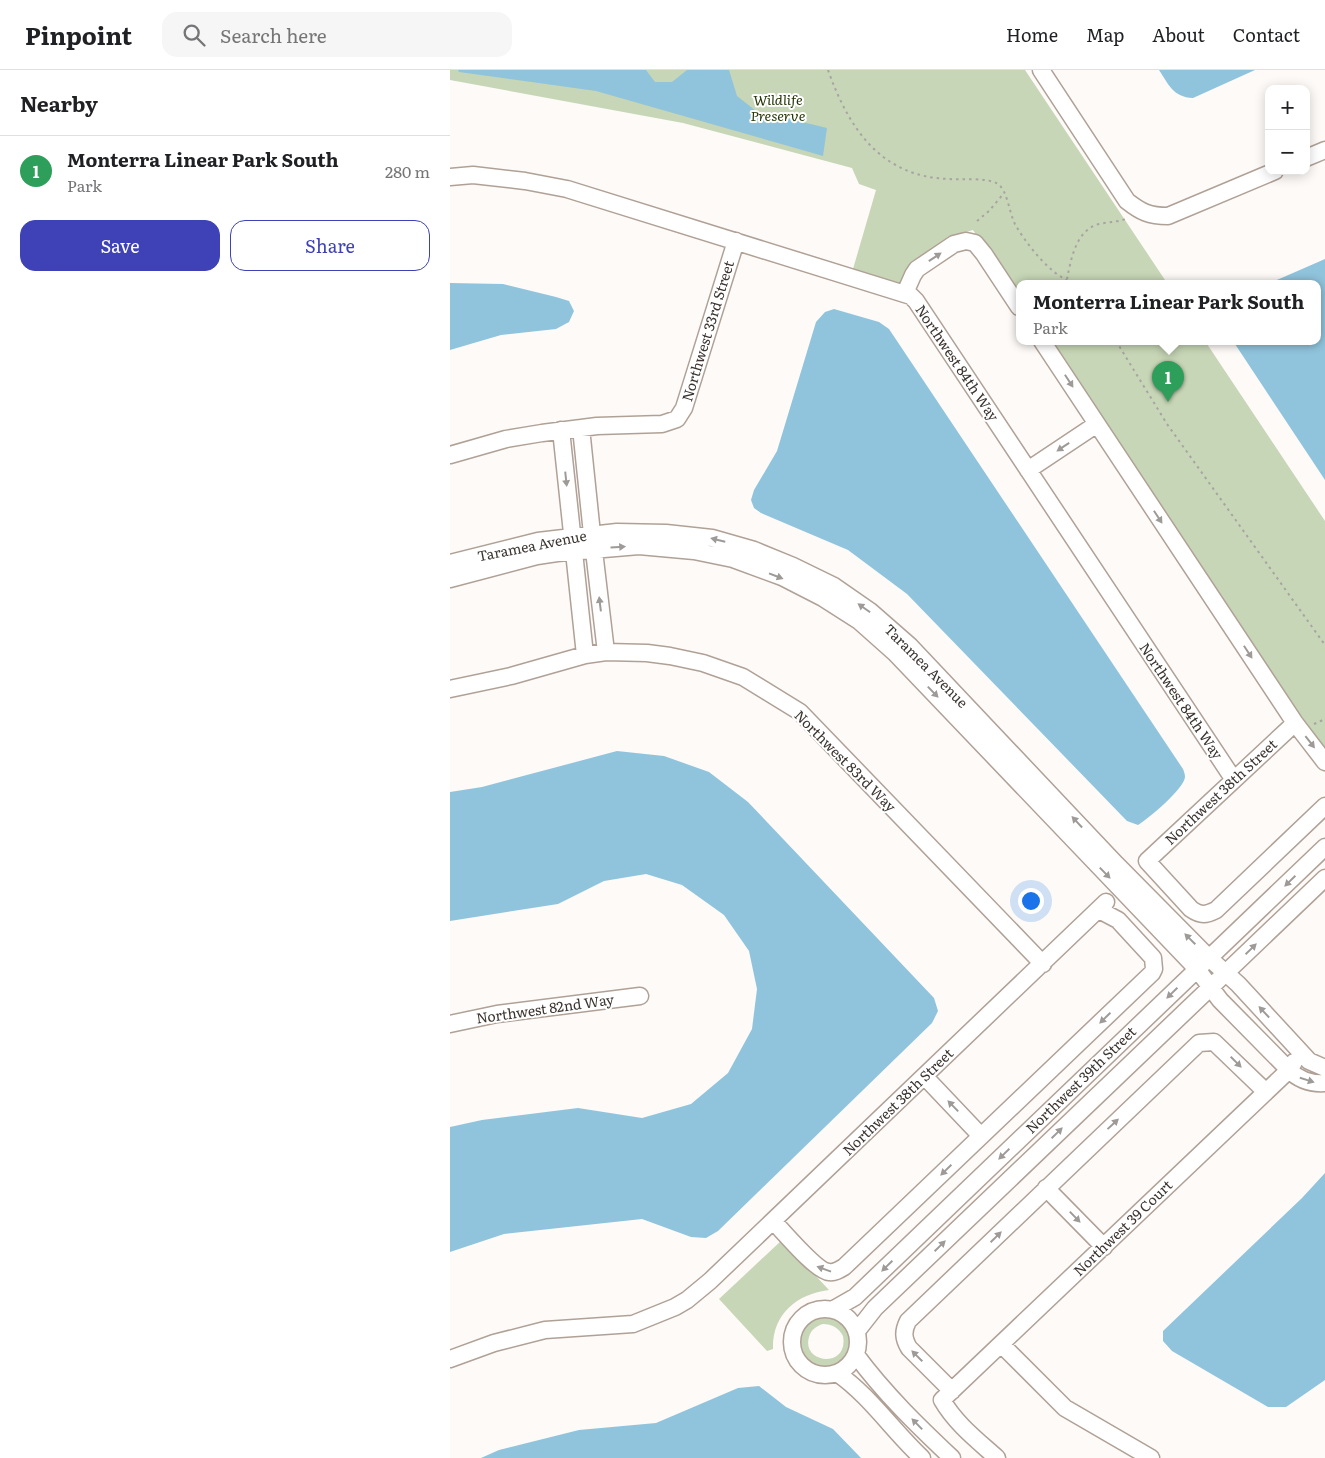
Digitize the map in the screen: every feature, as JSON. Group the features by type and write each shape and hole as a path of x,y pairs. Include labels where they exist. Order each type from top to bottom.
{"street":[{"path":"1041,70 1127,200 1139,210 1153,216 1168,216 1265,175"},
{"path":"1310,156 1325,150"},
{"name":"Northwest 84th Way","path":"450,177 473,175 525,181 567,189 911,296 916,300 1234,780"},
{"name":"Northwest 33rd Street","path":"581,428 662,424 677,419 684,408 736,241"},
{"path":"905,293 912,275 917,269 954,244 966,241 975,243 984,254 1016,302"},
{"path":"1045,345 1295,723 1325,762"},
{"path":"1028,470 1097,424"},
{"path":"450,455 506,439 581,428 592,542 606,652"},
{"path":"561,430 585,655"},
{"name":"Taramea Avenue","path":"450,563 538,542 574,544 592,542 617,532 666,533 712,538 754,550 794,566 834,586 870,611 910,646 1110,857 1203,964 1210,986 1220,1000 1289,1070 1295,1076 1307,1081 1325,1083"},
{"name":"Taramea Avenue","path":"450,579 574,544"},
{"name":"Northwest 83rd Way","path":"450,689 511,676 585,655 606,652 654,654 703,663 743,677 800,712 1043,964"},
{"name":"Northwest 38th Street","path":"1295,723 1147,861 1191,909 1199,914 1208,914 1216,910 1325,806"},
{"name":"Northwest 39th Street","path":"834,1309 855,1297 1325,847"},
{"name":"Northwest 39th Street","path":"857,1331 875,1308 1325,878"},
{"name":"Northwest 38th Street","path":"450,1359 494,1343 545,1330 633,1324 675,1307 687,1300 710,1281 1102,906 1118,920 1153,958 1154,969 1152,973 981,1136"},
{"name":"Taramea Avenue","path":"1203,964 1225,972 1309,1061 1325,1068"},
{"name":"Northwest 82nd Way","path":"450,1024 497,1014 640,996"},
{"path":"997,1458 963,1428 949,1412 947,1396 905,1342 904,1329 908,1321 1199,1044 1214,1042 1266,1092"},
{"name":"Northwest 39 Court","path":"947,1396 1289,1070 1300,1051"},
{"path":"773,1221 817,1267 830,1273 844,1267 981,1136 924,1077"},
{"path":"1046,1188 1104,1247"},
{"path":"822,1308 834,1309 848,1317 857,1331 859,1339 856,1355 845,1369 837,1373 826,1375 815,1373 805,1368 797,1360 792,1338 802,1318 812,1311 822,1308"},
{"path":"1001,1344 1065,1408 1150,1458"},
{"path":"856,1355 871,1376 952,1458"},
{"path":"837,1373 858,1390 922,1458"}],"path":[{"path":"828,70 850,121 872,148 902,169 919,176 933,179 985,180 998,184 1004,193 1015,225 1052,270 1066,280 1076,246 1088,230 1098,224 1126,219"},
{"path":"977,221 989,211 1004,193"},
{"path":"1118,345 1167,424 1325,645"},
{"path":"1312,725 1325,719"}],"green space":[{"name":"Wildlife Preserve","path":"450,70 1025,70 1165,280 1016,280 1016,294 973,230 953,236 902,284 853,269 876,190 859,184 852,168 683,123 450,80"},
{"path":"1051,345 1208,345 1325,521 1325,755"},
{"path":"782,1240 829,1290 806,1296 788,1308 777,1326 773,1349 767,1351 719,1299"},
{"path":"828,1316 839,1321 846,1328 850,1337 847,1355 842,1362 833,1367 822,1368 812,1365 805,1359 801,1350 802,1332 807,1324 816,1318","holes":["826,1324 835,1327 841,1333 843,1336 843,1347 839,1354 833,1358 825,1359 812,1353 808,1346 812,1330"]}],"water":[{"path":"458,70 646,70 655,82 672,82 687,70 729,70 737,96 770,122 786,118 827,128 823,156 596,91 459,72"},
{"path":"1159,70 1255,70 1193,98 1176,93"},
{"path":"1325,259 1325,480 1236,345 1321,345 1321,280 1277,280"},
{"path":"450,283 503,284 569,301 574,311 569,322 556,329 501,335 450,350"},
{"path":"834,309 879,322 889,329 1183,769 1185,777 1179,789 1138,825 1127,821 907,594 848,550 761,513 754,508 751,500 754,490 777,451 816,322 825,312"},
{"path":"617,751 664,756 709,772 748,802 934,998 938,1011 932,1023 718,1231 706,1238 691,1237 642,1219 504,1234 450,1252 450,1127 482,1120 578,1108 642,1118 691,1104 728,1073 752,1029 757,989 749,951 724,915 682,885 646,874 604,881 558,904 450,921 450,792 482,787"},
{"path":"1325,1173 1325,1380 1286,1407 1268,1407 1172,1351 1163,1341 1163,1331 1302,1198"},
{"path":"759,1386 786,1407 833,1429 861,1458 481,1458 499,1450 579,1430 656,1423 738,1388"}],"place":[{"name":"Monterra Linear Park South","path":"1168,402"}]}
